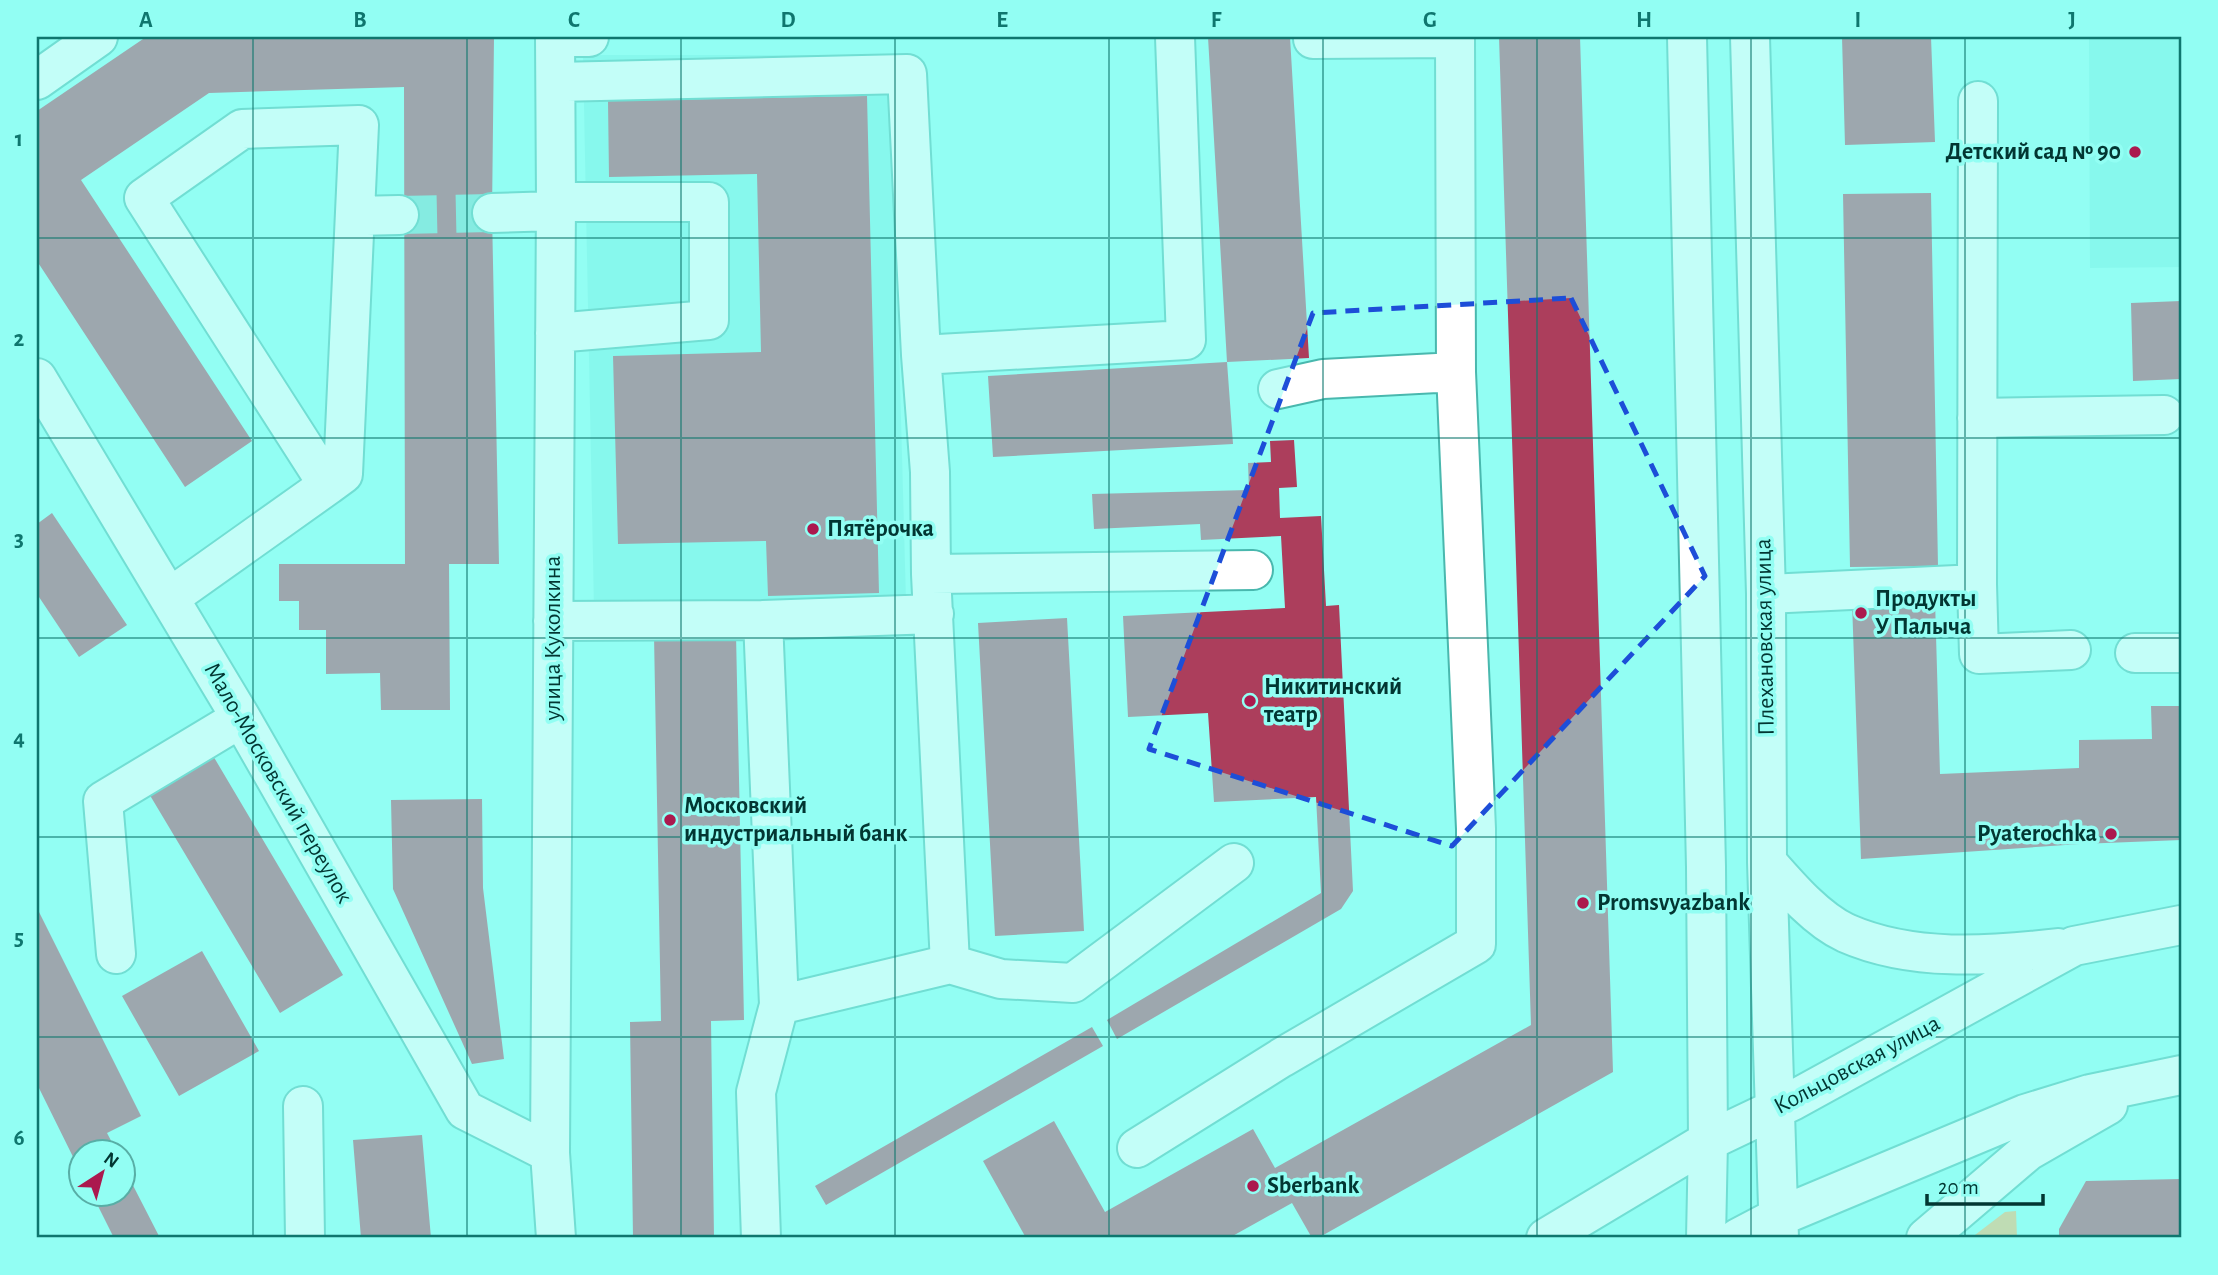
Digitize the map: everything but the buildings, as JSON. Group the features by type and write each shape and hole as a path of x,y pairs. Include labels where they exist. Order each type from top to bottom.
{"main road":[{"path":"37,80 98,37"},
{"path":"555,37 589,37"},
{"name":"улица Куколкина","path":"555,37 550,1153 556,1238"},
{"path":"921,355 1186,340 1175,37"},
{"path":"1136,1148 1281,1058 1476,944 1476,829 1456,372 1455,38 1313,37"},
{"path":"1687,37 1705,839 1708,1142 1706,1238"},
{"name":"Плехановская улица","path":"1750,37 1766,594 1767,862 1779,1228"},
{"path":"556,82 907,74 921,355 930,472 931,574 950,964"},
{"path":"1978,101 1979,653 2071,650"},
{"path":"169,598 328,485 343,474 359,125 242,129 144,198 328,485"},
{"path":"492,213 556,207 709,202 709,320 555,333"},
{"path":"355,216 400,215"},
{"path":"1278,389 1323,379 1456,372"},
{"name":"Мало-Московский переулок","path":"37,378 50,430 169,598 241,718 465,1110 550,1153"},
{"path":"1978,418 2164,415"},
{"path":"931,574 1252,570"},
{"path":"1766,594 1977,584"},
{"path":"553,621 763,620 934,614"},
{"path":"761,1238 756,1092 779,1005 763,620"},
{"path":"2135,653 2181,653"},
{"path":"116,954 103,801 241,718"},
{"path":"1767,862 1812,909 1845,932 1891,948 1938,954 2013,953 2074,946"},
{"path":"779,1005 950,964 1001,979 1073,983 1234,863"},
{"name":"Кольцовская улица","path":"1546,1238 1708,1142 1775,1110 2074,946 2181,925"},
{"path":"1738,1238 1779,1228 2025,1114 2090,1094 2167,1078"},
{"path":"1926,1238 2028,1151 2167,1078"},
{"path":"303,1106 306,1238"}],"highlighted area":[{"path":"1571,298 1705,576 1452,846 1149,749 1313,313"}],"shaded area":[{"name":"Детский сад № 90","path":"2089,37 2181,37 2181,267 2090,268"},
{"path":"583,55 891,55 906,601 594,609"},
{"path":"2016,1211 2017,1238 1971,1238 2005,1212"}],"tunnel":[{"path":"399,215 492,213"}],"place":[{"name":"Детский сад № 90","path":"2135,152"},
{"name":"Пятёрочка","path":"813,529"},
{"name":"Продукты У Палыча","path":"1861,613"},
{"name":"Никитинский театр","path":"1250,701"},
{"name":"Московский индустриальный банк","path":"670,820"},
{"name":"Pyaterochka","path":"2111,834"},
{"name":"Promsvyazbank","path":"1583,903"},
{"name":"Sberbank","path":"1253,1186"}]}
